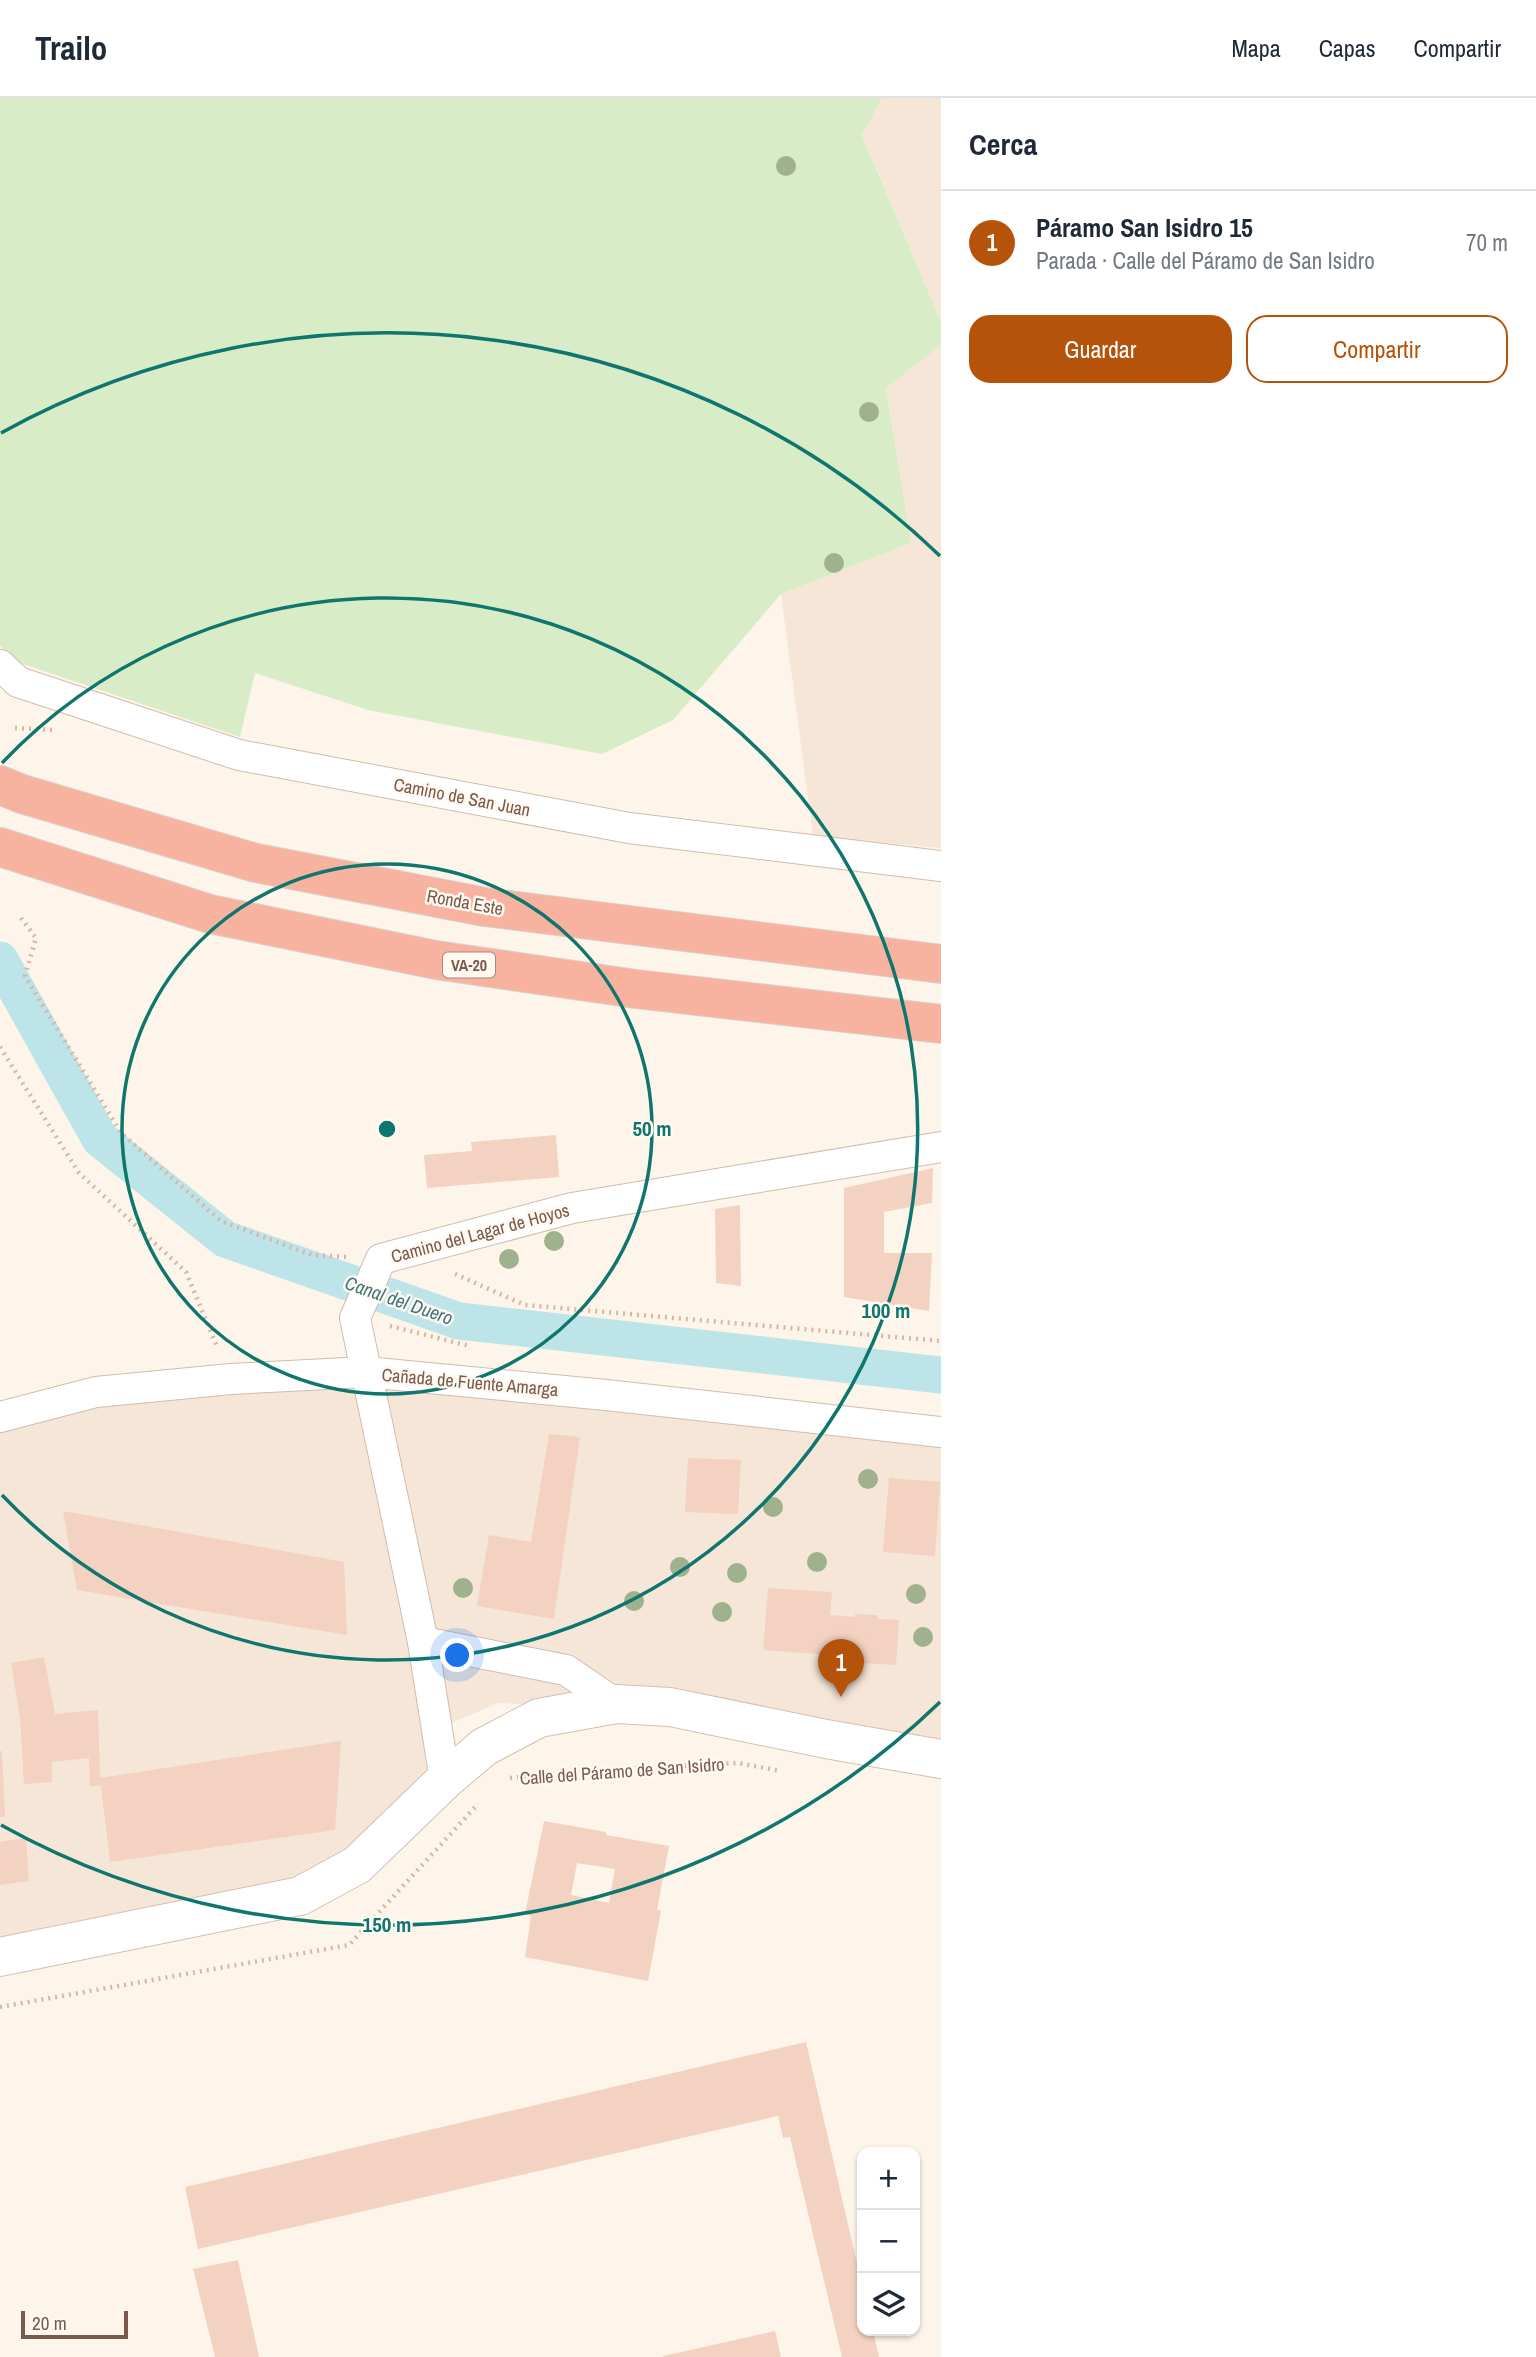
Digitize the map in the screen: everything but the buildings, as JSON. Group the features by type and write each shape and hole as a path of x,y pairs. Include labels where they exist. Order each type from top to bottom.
{"highway":[{"name":"Ronda Este","path":"11,790 256,863 472,905 941,964"},
{"name":"VA-20","path":"4,849 210,914 436,960 636,989 941,1024"}],"street":[{"name":"Camino de San Juan","path":"0,665 19,682 239,755 629,828 941,866"},
{"name":"Camino del Lagar de Hoyos","path":"445,1780 422,1642 355,1318 393,1256 572,1208 941,1147"},
{"name":"Cañada de Fuente Amarga","path":"0,1417 96,1392 231,1379 366,1372 941,1432"},
{"path":"422,1642 566,1670 616,1704"},
{"path":"0,1957 300,1896 357,1865 445,1780 484,1747 539,1718 616,1704 670,1707 941,1759"}],"path":[{"path":"21,918 36,937 25,976 121,1133 222,1221 313,1255 393,1256 525,1305 941,1341"},
{"path":"0,1047 79,1173 186,1272 231,1379"},
{"name":"Calle del Páramo de San Isidro","path":"502,1778 738,1763 790,1773"},
{"path":"0,2007 349,1945 484,1798"}],"shaded area":[{"path":"882,98 941,98 941,322 862,134"},
{"path":"941,345 941,848 813,836 781,594 911,543 886,388"},
{"path":"415,1364 941,1420 941,1777 663,1725 542,1705 498,1703 452,1723 416,1787 348,1874 0,1953 0,1421 28,1412"}],"green space":[{"path":"0,98 882,98 862,135 941,322 941,345 886,388 911,543 781,594 673,720 602,754 368,710 255,673 240,737 20,663 0,646"}],"waterway":[{"name":"Canal del Duero","path":"0,960 100,1139 225,1239 459,1321 941,1375"}],"place":[{"name":"Páramo San Isidro 15","path":"841,1697"}]}
